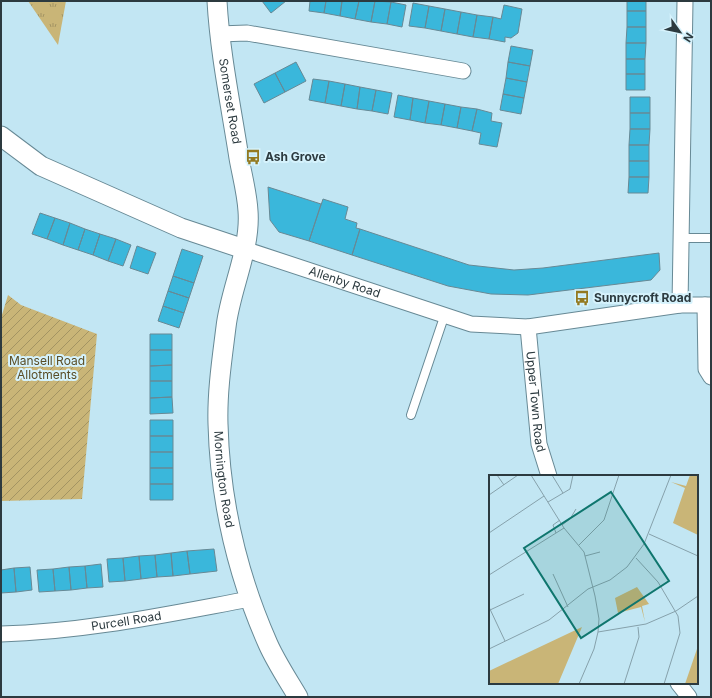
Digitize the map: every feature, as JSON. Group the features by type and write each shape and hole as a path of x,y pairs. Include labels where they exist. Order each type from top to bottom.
{"street":[{"name":"Somerset Road","path":"217,1 219,34 248,212 244,249"},
{"path":"680,305 685,1"},
{"path":"219,34 248,33 463,71"},
{"name":"Allenby Road","path":"1,136 40,166 181,228 444,317 471,324 528,327 680,305 708,305"},
{"name":"Mornington Road","path":"244,249 227,318 220,372 218,424 227,515 237,557 250,599 268,645 298,697"},
{"path":"708,305 706,368 711,377"},
{"name":"Upper Town Road","path":"528,327 539,444 549,475"},
{"name":"Purcell Road","path":"1,634 29,634 97,627 250,599"},
{"path":"679,684 689,697"}],"lane":[{"path":"681,238 711,238"},
{"path":"411,415 444,317"}],"green space":[{"path":"28,1 66,1 58,45"},
{"name":"Mansell Road Allotments","path":"8,295 21,305 97,334 82,499 1,501 1,318"}],"building":[{"path":"262,1 286,1 271,13"},
{"path":"310,1 326,1 324,13 309,11"},
{"path":"326,1 342,1 340,16 324,13"},
{"path":"342,1 359,1 355,19 340,16"},
{"path":"359,1 375,1 371,22 355,19"},
{"path":"375,1 391,2 387,24 371,22"},
{"path":"627,1 646,1 646,11 627,11"},
{"path":"391,2 406,5 402,27 387,24"},
{"path":"413,3 429,6 425,28 409,26"},
{"path":"504,5 522,9 518,33 511,38 505,37 505,42 489,39 493,17 501,19"},
{"path":"429,6 445,9 441,31 425,28"},
{"path":"445,9 461,12 457,34 441,31"},
{"path":"627,11 646,11 646,27 627,27"},
{"path":"461,12 477,15 473,37 457,34"},
{"path":"477,15 493,17 489,39 473,37"},
{"path":"627,27 646,27 646,43 626,43"},
{"path":"626,43 646,43 645,59 626,59"},
{"path":"511,46 533,50 530,66 508,62"},
{"path":"626,59 645,59 645,74 626,74"},
{"path":"296,62 306,81 285,92 275,73"},
{"path":"508,62 530,66 527,82 506,78"},
{"path":"275,73 285,92 264,103 254,84"},
{"path":"626,74 645,74 645,90 626,90"},
{"path":"506,78 527,82 524,98 503,94"},
{"path":"313,79 329,81 325,103 309,100"},
{"path":"329,81 345,84 341,106 325,103"},
{"path":"345,84 360,87 357,109 341,106"},
{"path":"360,87 376,90 372,111 357,109"},
{"path":"376,90 392,93 388,114 372,111"},
{"path":"503,94 524,98 521,114 500,110"},
{"path":"398,95 413,98 410,120 394,117"},
{"path":"630,97 650,97 650,113 630,113"},
{"path":"413,98 429,101 425,123 410,120"},
{"path":"429,101 445,104 441,125 425,123"},
{"path":"445,104 461,107 457,128 441,125"},
{"path":"461,107 477,109 472,131 457,128"},
{"path":"477,109 492,113 491,121 502,123 497,147 479,144 481,133 472,131"},
{"path":"630,113 650,113 650,129 630,129"},
{"path":"630,129 650,129 649,145 629,145"},
{"path":"629,145 649,145 649,161 629,161"},
{"path":"629,161 649,161 649,177 629,177"},
{"path":"629,177 649,177 648,193 628,193"},
{"path":"268,187 321,204 309,241 279,232 270,220"},
{"path":"323,199 348,207 345,219 357,223 356,228 360,229 352,255 309,241"},
{"path":"40,213 55,218 47,239 32,234"},
{"path":"55,218 70,223 63,245 47,239"},
{"path":"70,223 85,229 78,250 63,245"},
{"path":"85,229 100,234 93,255 78,250"},
{"path":"360,229 469,265 514,270 543,268 659,253 660,270 651,280 528,295 491,294 448,286 352,255"},
{"path":"100,234 116,239 108,261 93,255"},
{"path":"116,239 131,245 123,266 108,261"},
{"path":"137,246 156,253 148,274 130,268"},
{"path":"182,249 203,256 194,283 173,276"},
{"path":"173,276 194,283 189,298 168,291"},
{"path":"168,291 189,298 184,313 163,306"},
{"path":"163,306 184,313 179,328 158,321"},
{"path":"150,334 172,334 172,350 150,350"},
{"path":"150,350 172,350 172,365 150,366"},
{"path":"172,365 172,381 150,381 150,366"},
{"path":"150,381 172,381 172,397 150,398"},
{"path":"172,397 173,413 150,414 150,398"},
{"path":"150,420 173,420 173,436 150,436"},
{"path":"150,436 173,436 173,452 150,452"},
{"path":"150,452 173,452 173,468 150,468"},
{"path":"150,468 173,468 173,484 150,484"},
{"path":"150,484 173,484 173,500 150,500"},
{"path":"214,549 217,571 190,574 187,551"},
{"path":"187,551 190,574 173,576 171,553"},
{"path":"171,553 173,576 157,577 155,555"},
{"path":"155,555 157,577 141,579 139,556"},
{"path":"139,556 141,579 125,581 123,558"},
{"path":"123,558 125,581 109,582 107,559"},
{"path":"101,564 103,587 87,588 85,566"},
{"path":"85,566 87,588 71,590 69,567"},
{"path":"30,567 32,590 16,592 14,568"},
{"path":"69,567 71,590 55,591 53,569"},
{"path":"14,568 16,592 1,593 1,570"},
{"path":"53,569 55,591 39,592 37,570"}],"place":[{"name":"Ash Grove","path":"253,157"},
{"name":"Sunnycroft Road","path":"582,298"}]}
